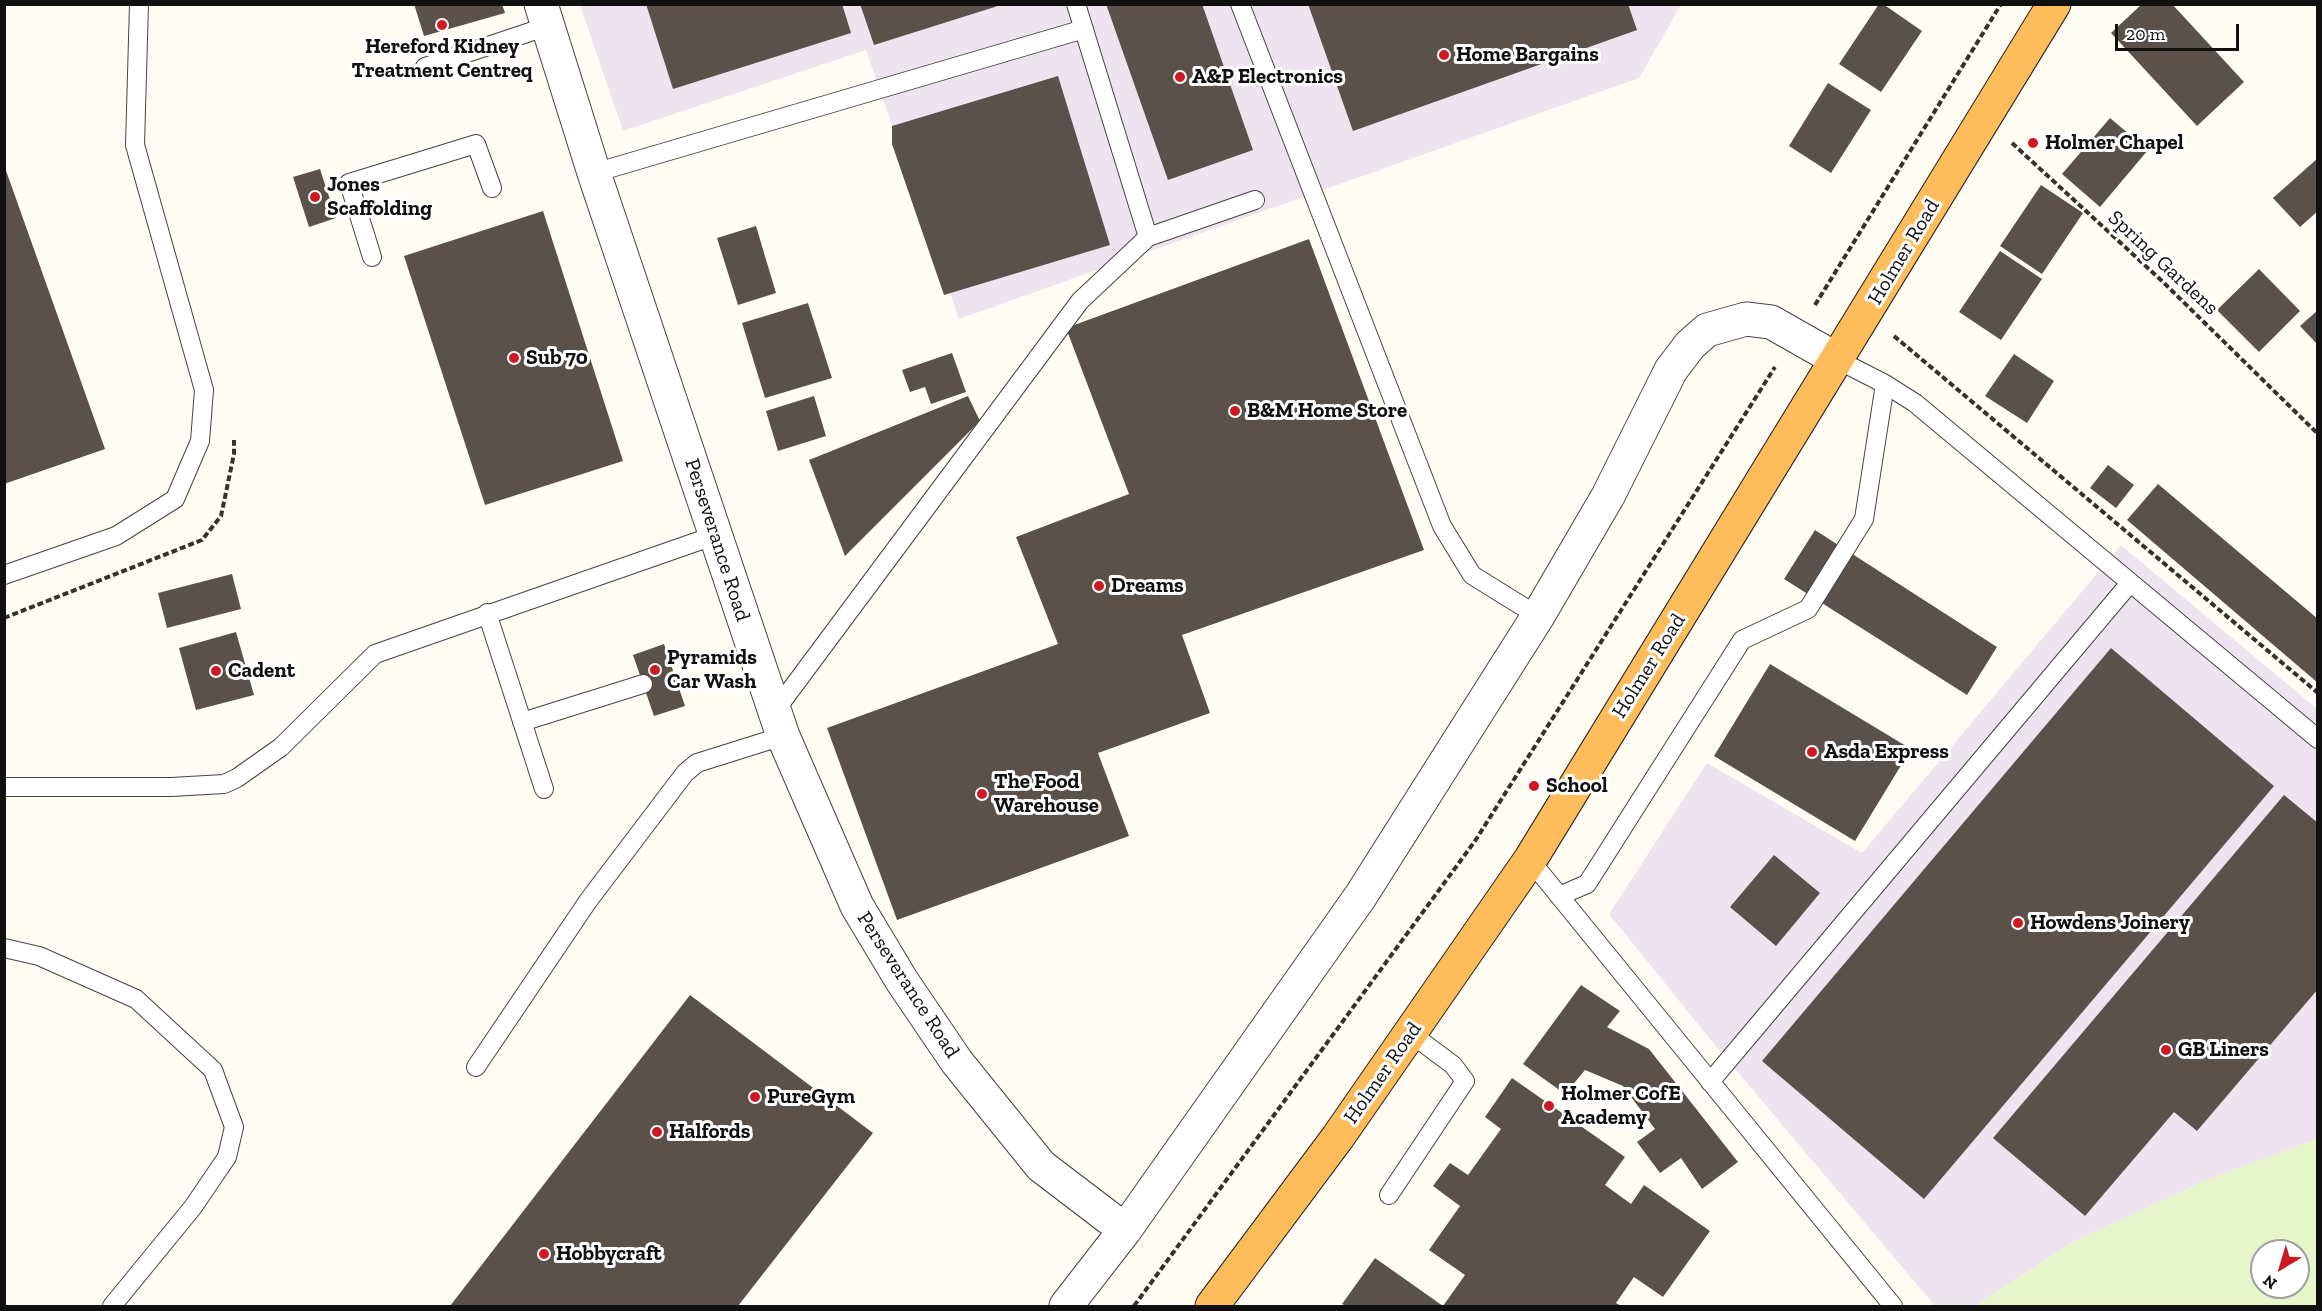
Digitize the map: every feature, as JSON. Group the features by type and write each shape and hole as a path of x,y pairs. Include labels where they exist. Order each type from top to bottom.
{"highway":[{"name":"Holmer Road","path":"1212,1306 1338,1137 1530,860 1867,313 2054,4"}],"street":[{"name":"Perseverance Road","path":"544,15 594,173 779,723 857,906 902,981 957,1062 1041,1166 1125,1230"},
{"path":"1066,1306 1125,1230 1360,897 1538,616 1608,496 1671,370 1690,345 1707,330 1746,319 1771,322 1838,360"}],"lane":[{"path":"4,574 116,536 175,499 200,441 204,390 135,145 140,4"},
{"path":"1076,4 1148,237"},
{"path":"1240,4 1442,526 1472,575 1538,616"},
{"path":"425,67 544,15"},
{"path":"594,173 1084,29"},
{"path":"372,257 349,183 476,144 492,188"},
{"path":"476,1067 588,901 685,773 697,763 779,723 1080,301 1148,237 1255,200"},
{"path":"1838,360 1885,384 1915,403 2318,739"},
{"path":"1559,896 1587,884 1742,640 1808,609 1864,519 1885,384"},
{"path":"4,787 171,787 224,784 237,778 281,747 375,654 716,534"},
{"path":"1710,1082 2130,583"},
{"path":"488,613 544,789"},
{"path":"522,722 643,684"},
{"path":"1530,860 1893,1306"},
{"path":"4,948 39,956 136,999 213,1070 234,1127 227,1156 193,1207 112,1306"},
{"path":"1389,1195 1465,1081 1453,1065 1410,1033"}],"path":[{"path":"1134,1306 1475,841 1832,280 2001,4"},
{"name":"Spring Gardens","path":"1985,118 2163,281 2318,434"},
{"path":"1867,313 2318,693"}],"shaded area":[{"path":"580,5 1681,5 1639,78 959,319 866,50 623,131"},
{"path":"2121,545 2317,709 2317,1139 2212,1178 2073,1242 1975,1306 1935,1306 1714,1044 1609,914 1707,763 1862,853"}],"green space":[{"path":"2317,1139 2317,1306 1975,1306 2073,1242 2212,1178"}],"building":[{"name":"Hereford Kidney Treatment Centreq","path":"414,4 502,4 505,13 424,36"},
{"path":"646,4 842,4 851,33 673,89"},
{"path":"860,4 1001,4 1001,5 874,45"},
{"name":"A&P Electronics","path":"1106,4 1202,4 1253,150 1168,180"},
{"name":"Home Bargains","path":"1308,4 1628,4 1637,30 1353,131"},
{"path":"1879,4 1883,4 1922,31 1881,92 1839,64"},
{"path":"2142,4 2172,4 2244,82 2197,126 2111,33"},
{"path":"1058,76 1110,245 944,295 892,144 892,126"},
{"path":"1828,83 1871,110 1831,173 1789,146"},
{"path":"2110,118 2148,150 2100,207 2062,174"},
{"path":"2318,158 2318,211 2300,227 2273,198"},
{"path":"4,165 105,449 4,484"},
{"name":"Jones Scaffolding","path":"320,169 336,218 309,227 293,177"},
{"path":"2041,185 2083,213 2042,274 2000,246"},
{"name":"Sub 70","path":"543,211 623,461 485,505 404,256"},
{"path":"756,226 776,293 738,305 717,238"},
{"path":"1309,239 1424,550 1182,635 1210,713 1098,753 1129,836 897,920 827,728 1058,644 1016,537 1129,494 1066,328"},
{"path":"2000,251 2042,279 2001,340 1959,312"},
{"path":"2259,269 2300,311 2259,352 2217,310"},
{"path":"808,303 832,378 765,398 742,323"},
{"path":"2318,310 2318,345 2300,326"},
{"path":"952,353 966,392 931,404 925,387 910,392 902,370"},
{"path":"2014,354 2054,381 2027,423 1985,396"},
{"path":"814,396 826,436 778,451 766,411"},
{"path":"968,396 980,421 845,556 809,460"},
{"path":"2108,465 2134,485 2116,508 2090,488"},
{"path":"2158,484 2318,619 2318,683 2127,520"},
{"name":"Asda Express","path":"1815,530 1997,647 1967,695 1784,579"},
{"path":"232,574 241,609 167,628 158,593"},
{"name":"Cadent","path":"236,632 254,695 196,710 179,648"},
{"name":"Pyramids Car Wash","path":"664,644 685,706 654,716 633,655"},
{"name":"Howdens Joinery","path":"2111,648 2274,786 1924,1199 1762,1061"},
{"name":"Asda Express","path":"1770,664 1911,749 1855,841 1714,756"},
{"name":"GB Liners","path":"2284,795 2318,823 2318,989 2197,1131 2174,1112 2085,1216 1993,1138"},
{"path":"1774,855 1820,893 1776,946 1730,907"},
{"path":"1581,985 1620,1011 1607,1027 1649,1049 1738,1162 1702,1189 1681,1158 1660,1173 1637,1142 1655,1129 1623,1086 1585,1070 1565,1094 1523,1064"},
{"path":"690,995 873,1133 738,1306 450,1306"},
{"path":"1512,1078 1625,1157 1605,1185 1631,1204 1644,1185 1710,1231 1663,1297 1634,1277 1616,1303 1621,1306 1443,1306 1465,1275 1429,1250 1460,1206 1433,1186 1450,1163 1468,1175 1501,1129 1485,1117"},
{"path":"1375,1258 1443,1306 1346,1306 1342,1304"}],"place":[{"name":"Hereford Kidney Treatment Centreq","path":"442,25"},
{"name":"Home Bargains","path":"1444,55"},
{"name":"A&P Electronics","path":"1180,77"},
{"name":"Holmer Chapel","path":"2033,143"},
{"name":"Jones Scaffolding","path":"315,197"},
{"name":"Sub 70","path":"514,358"},
{"name":"B&M Home Store","path":"1235,411"},
{"name":"Dreams","path":"1099,586"},
{"name":"Pyramids Car Wash","path":"655,670"},
{"name":"Cadent","path":"216,671"},
{"name":"Asda Express","path":"1812,752"},
{"name":"School","path":"1534,786"},
{"name":"The Food Warehouse","path":"982,794"},
{"name":"Howdens Joinery","path":"2018,923"},
{"name":"GB Liners","path":"2166,1050"},
{"name":"PureGym","path":"755,1097"},
{"name":"Holmer CofE Academy","path":"1549,1106"},
{"name":"Halfords","path":"657,1132"},
{"name":"Hobbycraft","path":"544,1254"}]}
